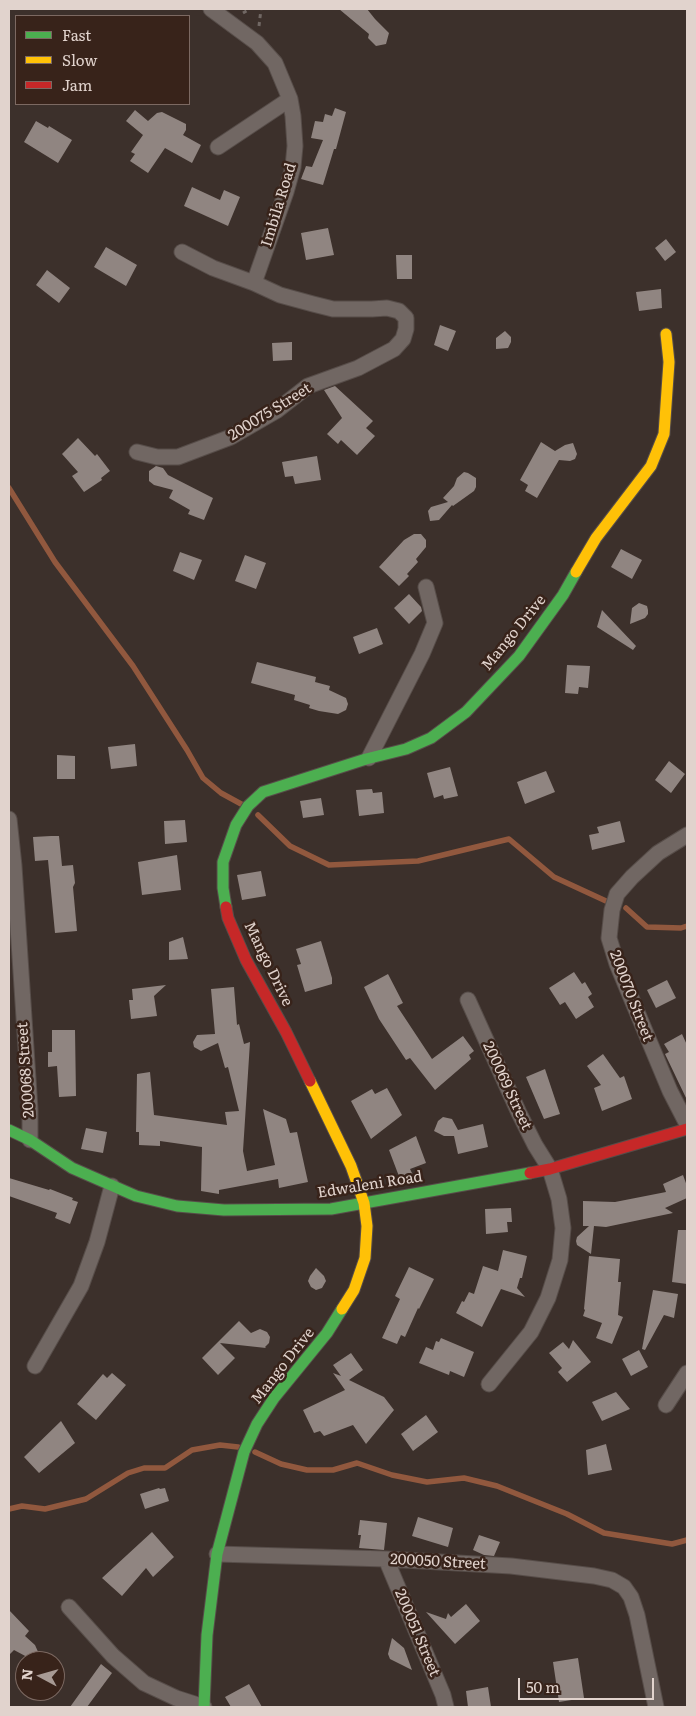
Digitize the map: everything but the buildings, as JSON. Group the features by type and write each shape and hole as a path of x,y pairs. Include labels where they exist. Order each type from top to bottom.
{"street":[{"name":"Imbila Road","path":"211,9 257,43 275,63 290,100 293,116 295,146 293,167 254,284"},
{"path":"218,147 290,100"},
{"path":"182,252 212,268 254,284"},
{"name":"200075 Street","path":"137,452 156,457 178,458 231,437 276,411 308,386 358,368 394,349 403,338 406,318 399,311 387,308 326,307 280,295 254,284"},
{"name":"Mango Drive","path":"204,1707 207,1635 217,1554 244,1452 274,1398 327,1333 354,1290 365,1258 367,1226 364,1203 351,1166 286,1032 246,960 228,918 223,888 223,862 236,825 248,806 263,792 369,758 406,749 431,738 466,712 519,656 563,595 596,538 651,466 664,434 669,362 666,334"},
{"path":"369,758 422,654 435,623 426,587"},
{"name":"200068 Street","path":"9,819 14,866 30,1109 30,1140"},
{"name":"200070 Street","path":"687,835 658,853 617,894 612,910 609,938 617,964 666,1082 687,1124"},
{"name":"200069 Street","path":"468,1000 523,1121 550,1169 559,1199 563,1228 560,1260 548,1298 531,1332 489,1384"},
{"name":"Edwaleni Road","path":"9,1130 30,1140 72,1168 136,1196 176,1206 224,1210 331,1209 550,1169 687,1129"},
{"path":"35,1366 81,1286 97,1242 112,1186"},
{"path":"666,1405 687,1373"},
{"name":"200050 Street","path":"217,1554 386,1559 511,1566 612,1580 624,1587 631,1597 637,1615 656,1707"},
{"name":"200051 Street","path":"386,1559 443,1695 446,1707"},
{"path":"69,1608 113,1656 144,1683 176,1698 204,1707"}],"waterway":[{"path":"9,488 55,562 133,666 203,778 221,793 243,805"},
{"path":"258,815 290,846 329,865 418,861 509,839 554,877 606,901"},
{"path":"626,908 647,927 681,928 687,926"},
{"path":"9,1509 22,1506 45,1509 86,1499 128,1473 144,1468 165,1468 192,1450 220,1445 238,1447"},
{"path":"255,1452 281,1464 307,1470 333,1470 357,1463 392,1475 427,1482 464,1478 497,1486 567,1514 604,1533 672,1544 687,1540"}],"traffic: fast":[{"path":"226,907 223,888 223,862 236,825 248,806 263,792 366,759 406,749 431,738 466,712 519,656 563,595 576,572"},
{"path":"9,1130 30,1140 72,1168 136,1196 177,1206 224,1210 331,1209 530,1173"},
{"path":"204,1707 207,1635 217,1554 244,1452 257,1424 274,1398 327,1333 342,1309"}],"traffic: slow":[{"path":"576,572 596,538 651,466 664,434 669,362 666,334"},
{"path":"310,1081 351,1166 364,1203 367,1226 365,1258 354,1290 342,1309"}],"traffic: jam":[{"path":"226,907 228,918 246,960 286,1032 310,1081"},
{"path":"530,1173 550,1169 687,1129"}]}
